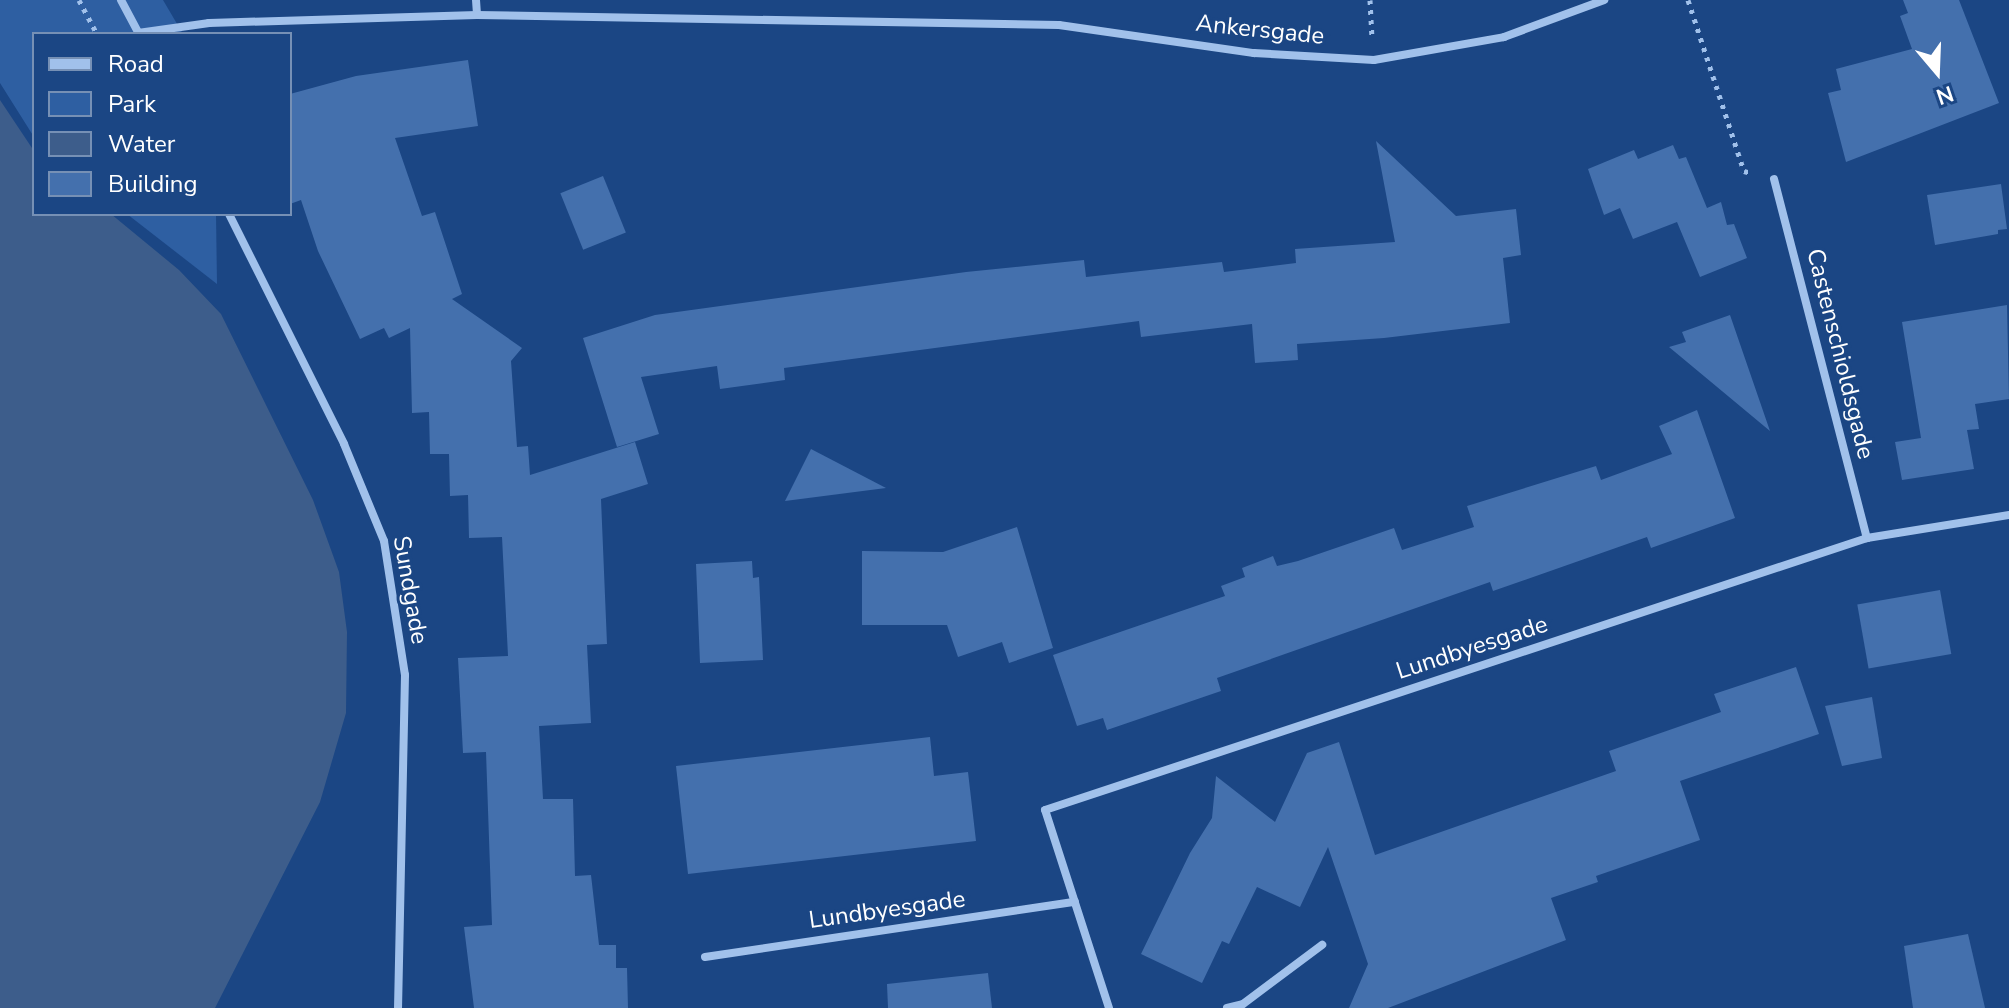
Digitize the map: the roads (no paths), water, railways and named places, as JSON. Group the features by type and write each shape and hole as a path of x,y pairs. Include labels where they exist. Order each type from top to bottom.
{"street":[{"path":"121,0 137,32"},
{"path":"476,0 477,15"},
{"name":"Ankersgade","path":"145,32 209,23 477,15 1059,25 1254,53 1374,60 1504,37 1604,0"},
{"name":"Castenschioldsgade","path":"1774,179 1867,538"},
{"name":"Sundgade","path":"230,216 344,444 384,541 405,675 398,1008"},
{"name":"Lundbyesgade","path":"1109,1008 1045,810 1867,538 2009,515"},
{"name":"Lundbyesgade","path":"705,957 1075,902"},
{"path":"1227,1008 1243,1004 1322,945"}],"water":[{"path":"0,100 32,148 32,216 113,216 179,270 221,314 313,500 339,572 347,632 346,713 320,802 215,1008 0,1008"}]}
